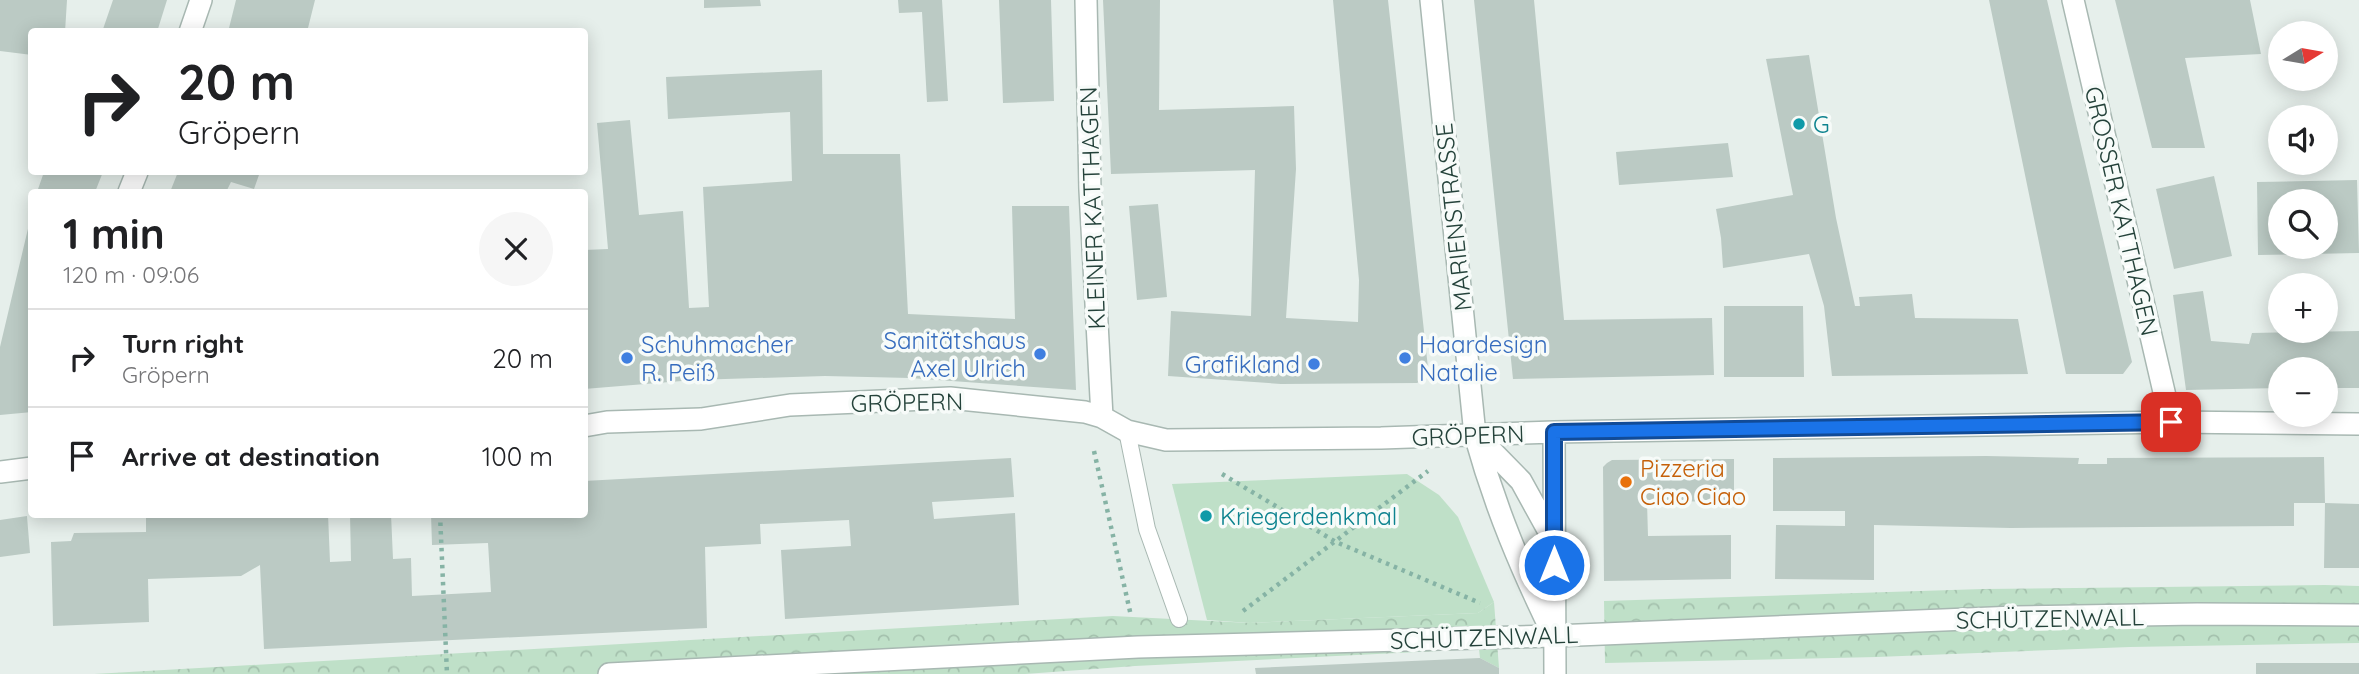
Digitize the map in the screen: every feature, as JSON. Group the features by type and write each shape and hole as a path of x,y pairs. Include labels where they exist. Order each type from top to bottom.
{"street":[{"path":"191,28 201,0"},
{"name":"KLEINER KATTHAGEN","path":"1086,0 1094,414"},
{"name":"MARIENSTRASSE","path":"1431,0 1475,435 1490,488 1522,572 1554,636"},
{"name":"GROSSER KATTHAGEN","path":"2073,0 2171,422"},
{"name":"GRÖPERN","path":"588,425 607,422 701,419 790,405 950,398 1094,414 1127,431 1166,440 2171,422 2359,424"},
{"path":"1554,432 1555,674"},
{"path":"1475,435 1521,481 1554,541"},
{"path":"0,472 28,468"},
{"name":"SCHÜTZENWALL","path":"609,674 1138,647 1554,636 2016,617 2359,615"}],"lane":[{"path":"1127,431 1147,529 1179,619"}],"path":[{"path":"1094,414 1138,647"},
{"path":"1212,467 1336,542 1492,608"},
{"path":"1240,614 1429,470"},
{"path":"440,518 447,674"}],"green space":[{"path":"1407,474 1439,495 1458,517 1494,602 1478,613 1250,623 1207,620 1172,484"},
{"path":"2359,586 2359,643 1605,663 1604,601 1983,589"},
{"path":"1494,602 1499,668 1480,658 1479,649 1025,674 94,674 1113,616 1250,623 1478,613"}],"building":[{"path":"0,0 67,0 65,28 28,28 28,54 0,51"},
{"path":"113,0 167,0 158,28 103,28"},
{"path":"236,0 315,0 308,28 229,28"},
{"path":"704,0 760,0 761,6 704,8"},
{"path":"898,0 942,0 948,101 927,102 922,12 899,13"},
{"path":"999,0 1051,0 1054,101 1003,103"},
{"path":"1103,0 1160,0 1159,110 1294,106 1296,169 1286,318 1358,322 1359,280 1333,0 1388,0 1428,368 1425,378 1417,383 1281,384 1168,376 1171,311 1251,316 1255,170 1111,174"},
{"path":"1474,0 1534,0 1564,320 1712,318 1714,375 1513,379"},
{"path":"1989,0 2047,0 2132,362 2123,374 2066,374"},
{"path":"2115,0 2250,0 2261,54 2185,58 2205,148 2152,148"},
{"path":"1809,55 1836,218 1855,306 1860,306 1859,297 1912,294 1915,318 2018,319 2028,374 1832,376 1824,306 1809,254 1723,268 1716,209 1793,195 1766,59"},
{"path":"822,70 823,154 900,154 908,314 1015,319 1012,206 1069,206 1076,390 910,378 825,376 694,380 588,389 588,250 608,249 597,123 630,120 639,215 683,211 689,308 709,307 703,187 792,181 790,112 668,119 666,77"},
{"path":"1728,143 1733,177 1619,185 1616,152"},
{"path":"43,175 102,175 96,189 38,189"},
{"path":"177,175 259,175 254,189 231,182 228,189 171,189"},
{"path":"2214,176 2232,256 2174,269 2156,189"},
{"path":"2357,180 2359,253 2338,253 2338,189 2268,189 2268,255 2258,255 2257,182"},
{"path":"1158,204 1167,297 1137,300 1129,206"},
{"path":"28,229 28,412 0,415 0,347"},
{"path":"2203,291 2211,341 2249,344 2252,333 2268,333 2268,343 2338,343 2338,331 2359,331 2359,388 2338,388 2338,357 2268,357 2268,388 2186,390 2173,295"},
{"path":"1724,306 1803,306 1804,377 1724,377"},
{"path":"2324,457 2325,503 2294,503 2294,526 2011,528 1874,525 1874,580 1775,579 1776,525 1845,526 1845,511 1773,511 1773,458 2079,458 2078,464 2107,464 2107,458"},
{"path":"1011,458 1014,497 932,502 934,519 1015,513 1019,605 785,619 781,550 851,546 849,520 760,524 761,544 705,547 707,628 264,649 260,565 241,576 148,579 149,622 53,626 51,542 71,541 74,533 146,532 146,518 328,518 330,562 351,561 350,518 391,518 393,559 411,558 412,596 491,592 488,543 432,545 431,518 588,518 588,481"},
{"path":"1734,459 1734,501 1647,502 1648,536 1731,535 1731,579 1604,581 1603,467 1607,463 1612,460"},
{"path":"2325,503 2359,504 2359,568 2324,568"},
{"path":"27,516 30,553 0,557 0,520"},
{"path":"1480,658 1499,668 1499,674 1256,674 1255,668"},
{"path":"2256,663 2359,663 2359,674 2256,674"}],"place":[{"name":"G","path":"1799,124"},
{"name":"Sanitätshaus Axel Ulrich","path":"1040,354"},
{"name":"Schuhmacher R. Peiß","path":"627,358"},
{"name":"Haardesign Natalie","path":"1405,358"},
{"name":"Grafikland","path":"1314,364"},
{"name":"Pizzeria Ciao Ciao","path":"1626,482"},
{"name":"Kriegerdenkmal","path":"1206,516"}],"route":[{"path":"1554,565 1554,432 2171,422"}]}
